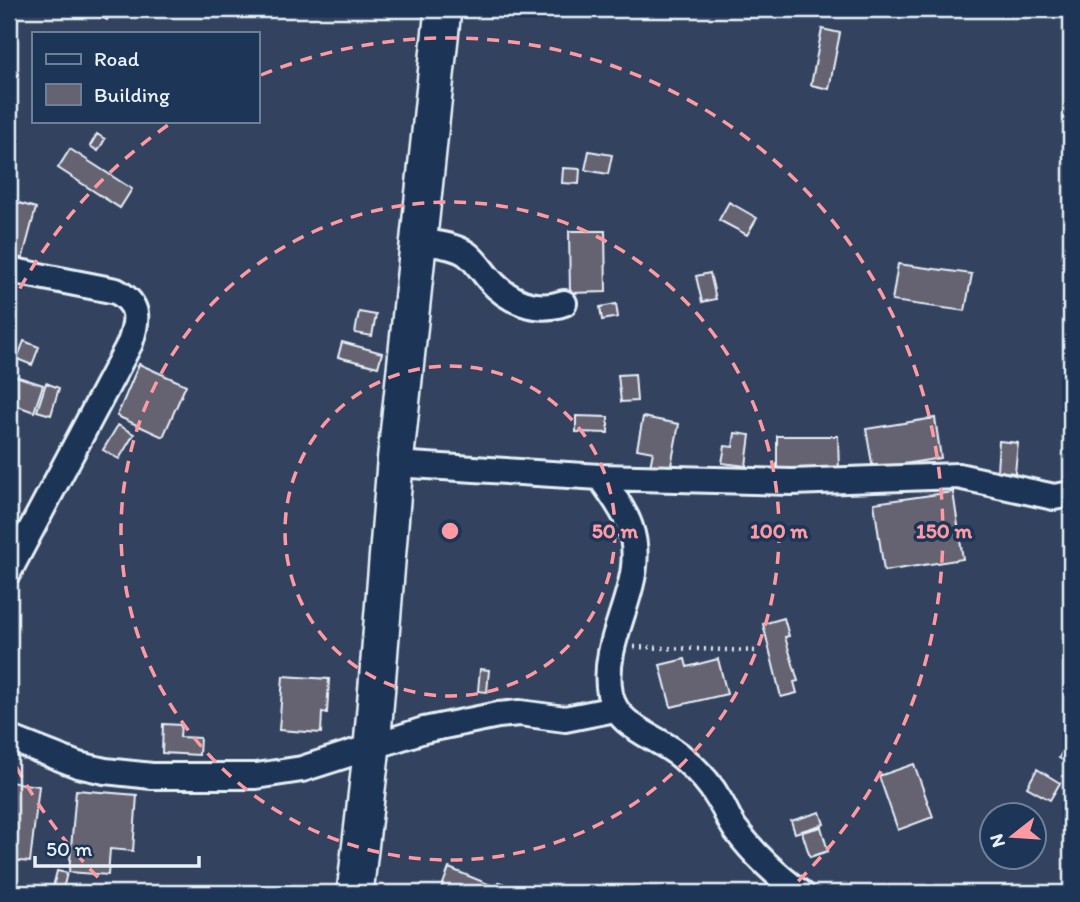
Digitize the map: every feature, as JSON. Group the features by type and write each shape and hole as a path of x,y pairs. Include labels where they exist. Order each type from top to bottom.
{"street":[{"path":"355,893 372,746 395,464 443,9"},
{"path":"419,241 459,250 470,256 492,283 518,301 535,308 564,303"},
{"path":"9,270 116,292 129,298 135,309 137,323 130,343 9,571"},
{"path":"395,464 600,477 792,482 958,476 1054,497 1071,494"},
{"path":"600,477 630,527 634,549 628,593 612,646 609,692 615,709 628,723 664,743 684,758 717,795 735,830 801,893"},
{"path":"9,738 78,765 105,771 204,778 256,776 302,769 424,730 498,715 520,713 565,719 615,709"}],"path":[{"path":"612,646 758,651"}],"building":[{"path":"85,9 113,9 107,20"},
{"path":"822,29 840,33 829,89 811,85"},
{"path":"97,134 105,139 98,151 90,146"},
{"path":"70,149 132,189 120,208 58,168"},
{"path":"589,151 612,155 608,174 585,170"},
{"path":"563,168 580,169 579,184 562,183"},
{"path":"9,200 36,208 21,264 9,260"},
{"path":"729,202 757,218 747,235 719,220"},
{"path":"569,231 605,231 606,292 570,293"},
{"path":"898,264 972,274 965,311 892,301"},
{"path":"710,273 716,299 702,302 696,276"},
{"path":"616,304 618,317 602,320 600,307"},
{"path":"359,312 376,315 372,336 355,333"},
{"path":"24,341 39,347 32,365 17,359"},
{"path":"342,342 382,353 378,367 338,357"},
{"path":"139,364 186,385 163,437 117,416"},
{"path":"9,374 43,385 34,412 9,403"},
{"path":"635,374 637,401 621,402 618,375"},
{"path":"46,383 59,388 51,415 37,411"},
{"path":"576,416 608,417 608,433 576,432"},
{"path":"643,417 679,424 670,471 650,467 653,452 637,449"},
{"path":"935,418 941,458 873,469 866,429"},
{"path":"118,425 134,434 119,459 103,450"},
{"path":"735,433 750,435 746,466 722,463 725,446 733,447"},
{"path":"777,436 838,436 839,473 777,474"},
{"path":"999,441 1018,443 1015,473 997,471"},
{"path":"953,492 963,559 884,571 874,503"},
{"path":"784,618 789,636 785,637 798,681 794,682 797,693 781,697 763,624"},
{"path":"685,659 687,667 718,659 727,694 671,707 660,665"},
{"path":"480,669 489,670 487,692 478,691"},
{"path":"283,676 329,679 327,713 322,712 321,733 279,730"},
{"path":"163,724 181,725 180,737 200,738 199,755 162,753"},
{"path":"1071,736 1071,765 1059,758"},
{"path":"914,764 933,817 898,830 879,776"},
{"path":"1037,769 1060,783 1050,800 1027,787"},
{"path":"9,782 39,786 30,862 9,860"},
{"path":"76,790 137,795 133,851 110,849 108,875 69,872"},
{"path":"820,812 824,824 795,833 791,821"},
{"path":"821,827 828,851 810,857 802,832"},
{"path":"449,868 493,886 490,893 440,892"},
{"path":"57,871 67,873 62,893 52,891"},
{"path":"499,882 513,887 511,893 495,893"},
{"path":"534,887 557,893 532,893"}]}
